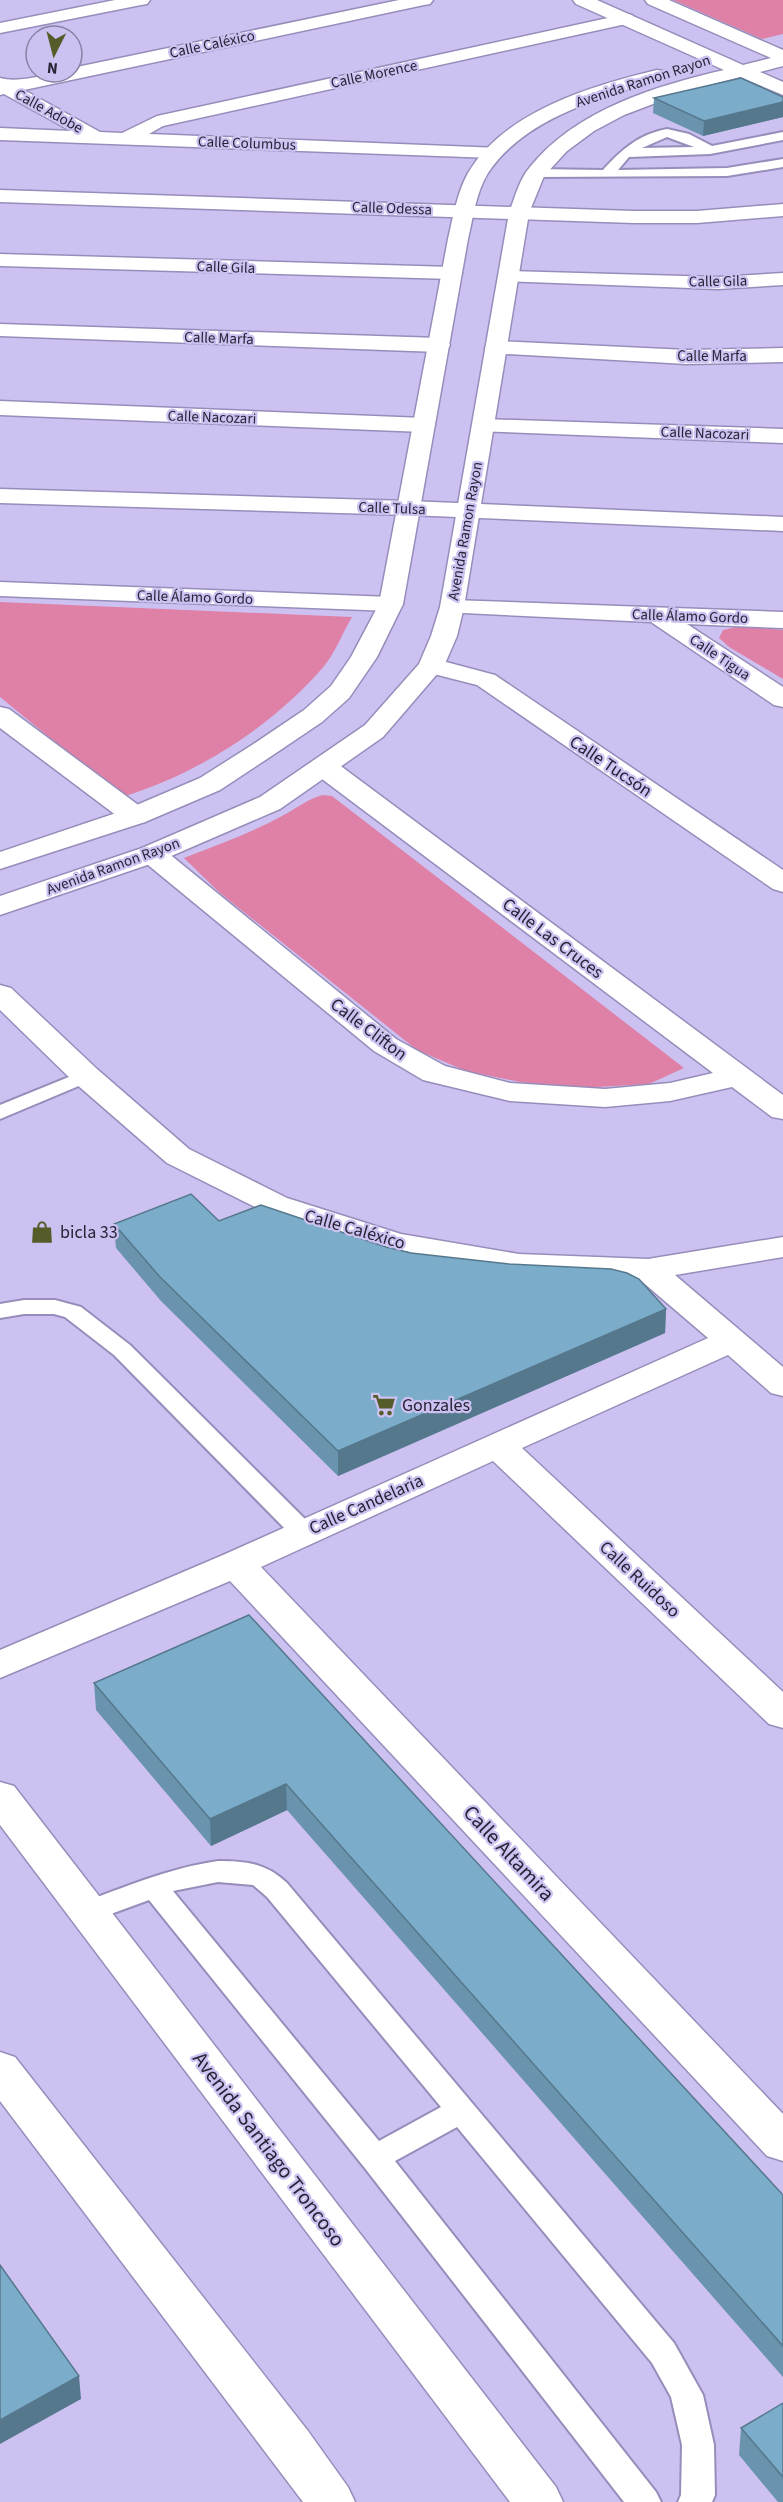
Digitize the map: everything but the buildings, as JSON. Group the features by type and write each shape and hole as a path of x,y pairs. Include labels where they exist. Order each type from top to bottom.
{"street":[{"path":"0,28 141,0"},
{"name":"Calle Caléxico","path":"2,87 424,0"},
{"path":"582,0 783,89"},
{"path":"654,0 783,59"},
{"name":"Calle Morence","path":"125,139 157,122 626,19"},
{"name":"Avenida Ramon Rayon","path":"0,861 135,816 210,784 313,716 340,692 364,657 391,604 464,210 477,175 493,152 521,131 604,90 783,40"},
{"name":"Avenida Ramon Rayon","path":"0,906 152,854 270,803 374,731 431,666 444,636 452,608 519,213 535,173 558,149 588,127 629,105 783,59"},
{"name":"Calle Adobe","path":"2,87 99,138"},
{"name":"Calle Columbus","path":"0,134 493,152"},
{"name":"Calle Odessa","path":"0,196 697,217 783,210"},
{"name":"Calle Gila","path":"0,260 452,273"},
{"name":"Calle Gila","path":"508,277 718,283 783,279"},
{"name":"Calle Marfa","path":"0,330 439,345"},
{"name":"Calle Marfa","path":"496,348 687,357 783,355"},
{"name":"Calle Nacozari","path":"0,408 424,425"},
{"name":"Calle Nacozari","path":"483,426 783,436"},
{"name":"Calle Tulsa","path":"0,496 410,508 783,524"},
{"name":"Calle Álamo Gordo","path":"0,589 391,604"},
{"name":"Calle Álamo Gordo","path":"452,608 783,620"},
{"name":"Calle Tigua","path":"657,615 783,699"},
{"name":"Calle Tucsón","path":"431,666 486,680 783,883"},
{"path":"0,715 135,816"},
{"name":"Calle Las Cruces","path":"324,766 783,1110"},
{"name":"Calle Clifton","path":"152,854 385,1045 434,1073 510,1092 605,1098 670,1092 738,1076"},
{"name":"Calle Caléxico","path":"0,994 86,1076 177,1156 276,1205 396,1243 519,1264 648,1269 783,1247"},
{"path":"648,1269 783,1385"},
{"name":"Calle Candelaria","path":"0,1665 236,1564 730,1341"},
{"name":"Calle Ruidoso","path":"497,1445 783,1714"},
{"name":"Calle Altamira","path":"236,1564 783,2143"},
{"name":"Avenida Santiago Troncoso","path":"0,1796 296,2187 539,2502"},
{"path":"0,2069 291,2446 331,2502"}],"lane":[{"path":"607,174 625,153 653,135 664,132 679,134 710,150"},
{"path":"625,153 710,150 783,136"},
{"path":"535,173 727,172 783,163"},
{"path":"0,1113 86,1076"},
{"path":"0,1311 24,1307 55,1307 73,1312 122,1350 303,1532"},
{"path":"89,1911 200,1872 229,1870 261,1876 277,1890 663,2353 687,2395 698,2445 698,2495 695,2502"},
{"path":"154,1888 375,2158 644,2502"},
{"path":"375,2158 461,2110"}],"shaded area":[{"path":"673,0 783,0 783,34 762,39"},
{"path":"0,602 352,617 325,665 282,708 258,728 206,761 150,787 122,797 0,697"},
{"path":"741,626 783,630 783,679 729,647 719,638 723,630"},
{"path":"323,795 332,796 684,1068 649,1084 580,1088 520,1082 466,1071 417,1050 220,893 184,858 258,828"}],"place":[{"name":"bicla 33","path":"42,1232"},
{"name":"Gonzales","path":"384,1405"}]}
